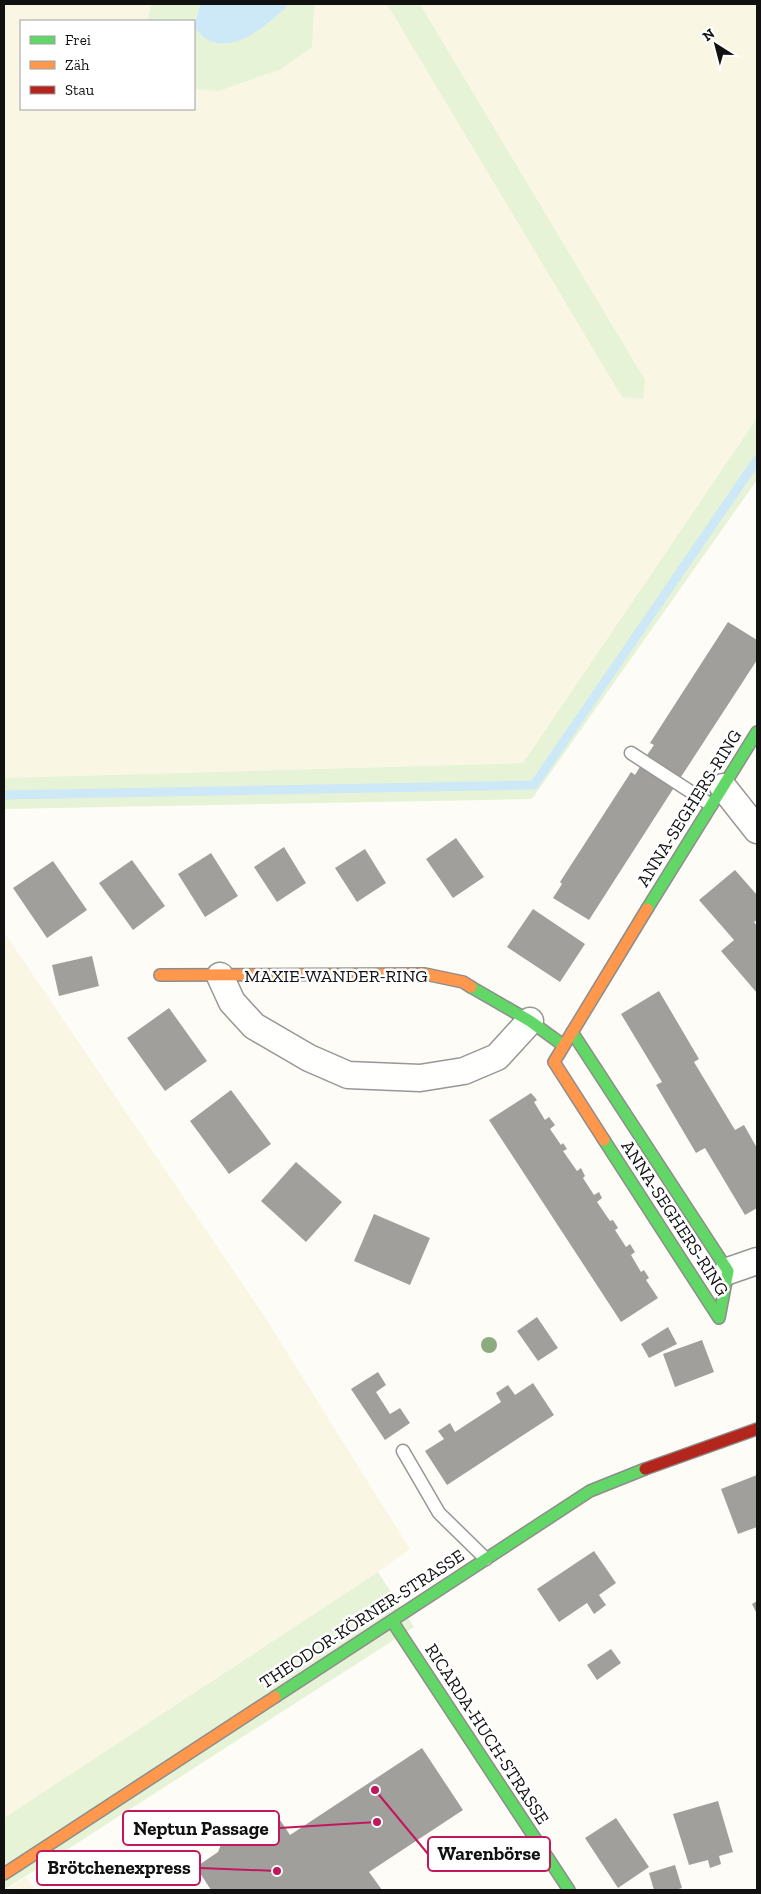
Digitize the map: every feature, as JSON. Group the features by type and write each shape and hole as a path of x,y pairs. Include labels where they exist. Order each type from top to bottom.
{"street":[{"name":"ANNA-SEGHERS-RING","path":"572,1032 728,1271 719,1318 554,1062 562,1045 572,1032 757,732"},
{"path":"717,796 757,830"},
{"name":"MAXIE-WANDER-RING","path":"160,975 425,974 463,982 530,1021 562,1045"},
{"name":"MAXIE-WANDER-RING","path":"220,976 232,1002 254,1026 309,1058 348,1075 420,1078 464,1071 497,1057 530,1021"},
{"path":"728,1271 757,1261"},
{"name":"THEODOR-KÖRNER-STRASSE","path":"4,1874 590,1491 620,1478 757,1429"},
{"name":"RICARDA-HUCH-STRASSE","path":"392,1621 569,1890"}],"lane":[{"path":"631,752 717,796"},
{"path":"402,1451 439,1513 486,1559"}],"shaded area":[{"path":"4,4 757,4 757,418 523,763 4,778"},
{"path":"4,932 267,1320 410,1549 4,1818"},
{"path":"26,1877 35,1890 6,1890"}],"green space":[{"path":"151,4 200,4 195,20 148,20"},
{"path":"286,4 314,4 312,47 281,69 219,91 195,89 195,28 207,40 286,8"},
{"path":"387,4 420,4 645,380 643,399 622,397"},
{"path":"757,418 757,480 532,799 4,809 4,778 523,763"},
{"path":"378,1572 414,1627 4,1890 4,1818"}],"water":[{"path":"200,4 286,4 286,8 260,29 240,40 229,43 219,43 206,39 195,28"}],"building":[{"path":"728,622 757,640 757,660 679,780 645,758 654,745 650,743"},
{"path":"641,765 675,786 589,920 553,898 562,884 560,882 631,772 635,775"},
{"path":"456,838 484,877 453,898 426,859"},
{"path":"284,847 306,883 277,902 254,867"},
{"path":"365,849 386,883 357,902 335,868"},
{"path":"211,853 238,896 205,917 178,874"},
{"path":"132,860 165,906 133,930 99,883"},
{"path":"53,861 87,910 47,938 13,888"},
{"path":"735,870 757,895 757,920 754,922 757,926 757,993 721,951 734,940 699,900"},
{"path":"533,909 585,944 560,982 507,947"},
{"path":"92,956 99,986 59,996 52,965"},
{"path":"659,991 699,1059 694,1062 735,1130 744,1125 757,1148 757,1208 745,1215 705,1148 696,1153 656,1085 662,1082 621,1014"},
{"path":"169,1008 207,1061 165,1091 127,1038"},
{"path":"231,1090 271,1144 229,1174 190,1121"},
{"path":"531,1093 537,1100 534,1102 545,1120 549,1117 555,1125 550,1129 561,1145 563,1143 567,1149 563,1151 577,1171 581,1168 585,1176 583,1178 594,1195 599,1192 602,1198 597,1202 610,1221 613,1220 618,1228 615,1230 626,1247 630,1244 635,1252 631,1255 641,1272 644,1270 649,1278 646,1280 658,1298 621,1322 489,1120"},
{"path":"296,1162 342,1202 306,1242 261,1201"},
{"path":"374,1214 430,1238 410,1285 354,1261"},
{"path":"537,1317 558,1348 538,1361 517,1331"},
{"path":"668,1327 677,1344 649,1358 641,1344"},
{"path":"702,1340 714,1372 675,1387 663,1354"},
{"path":"378,1372 386,1385 376,1392 390,1414 400,1408 410,1423 385,1440 351,1389"},
{"path":"533,1383 554,1415 447,1485 425,1451 444,1439 438,1431 450,1423 455,1432 501,1402 496,1393 508,1385 515,1395"},
{"path":"757,1475 757,1527 738,1534 721,1489"},
{"path":"594,1551 616,1583 599,1595 606,1605 594,1614 587,1603 559,1622 537,1589"},
{"path":"757,1601 757,1614 752,1604"},
{"path":"611,1649 621,1663 597,1680 587,1665"},
{"path":"422,1748 463,1810 369,1872 382,1890 211,1890 196,1867 218,1852 224,1837 235,1830 251,1831 276,1814 290,1835"},
{"path":"718,1801 733,1852 719,1856 721,1864 710,1868 708,1860 689,1865 673,1814"},
{"path":"616,1818 649,1867 618,1888 585,1838"},
{"path":"675,1865 682,1888 654,1890 649,1873"}],"waterway":[{"path":"4,795 534,785 757,460"}],"traffic: fast":[{"path":"647,909 757,732"},
{"path":"471,987 530,1021 563,1045"},
{"path":"572,1032 728,1271 719,1318 604,1140"},
{"path":"275,1697 590,1491 645,1469"},
{"path":"392,1621 569,1890"}],"traffic: slow":[{"path":"604,1140 554,1062 647,909"},
{"path":"160,975 425,974 463,982 471,987"},
{"path":"4,1874 275,1697"}],"traffic: jam":[{"path":"645,1469 757,1429"}],"place":[{"name":"Warenbörse","path":"375,1790"},
{"name":"Neptun Passage","path":"377,1822"},
{"name":"Brötchenexpress","path":"277,1871"}]}
